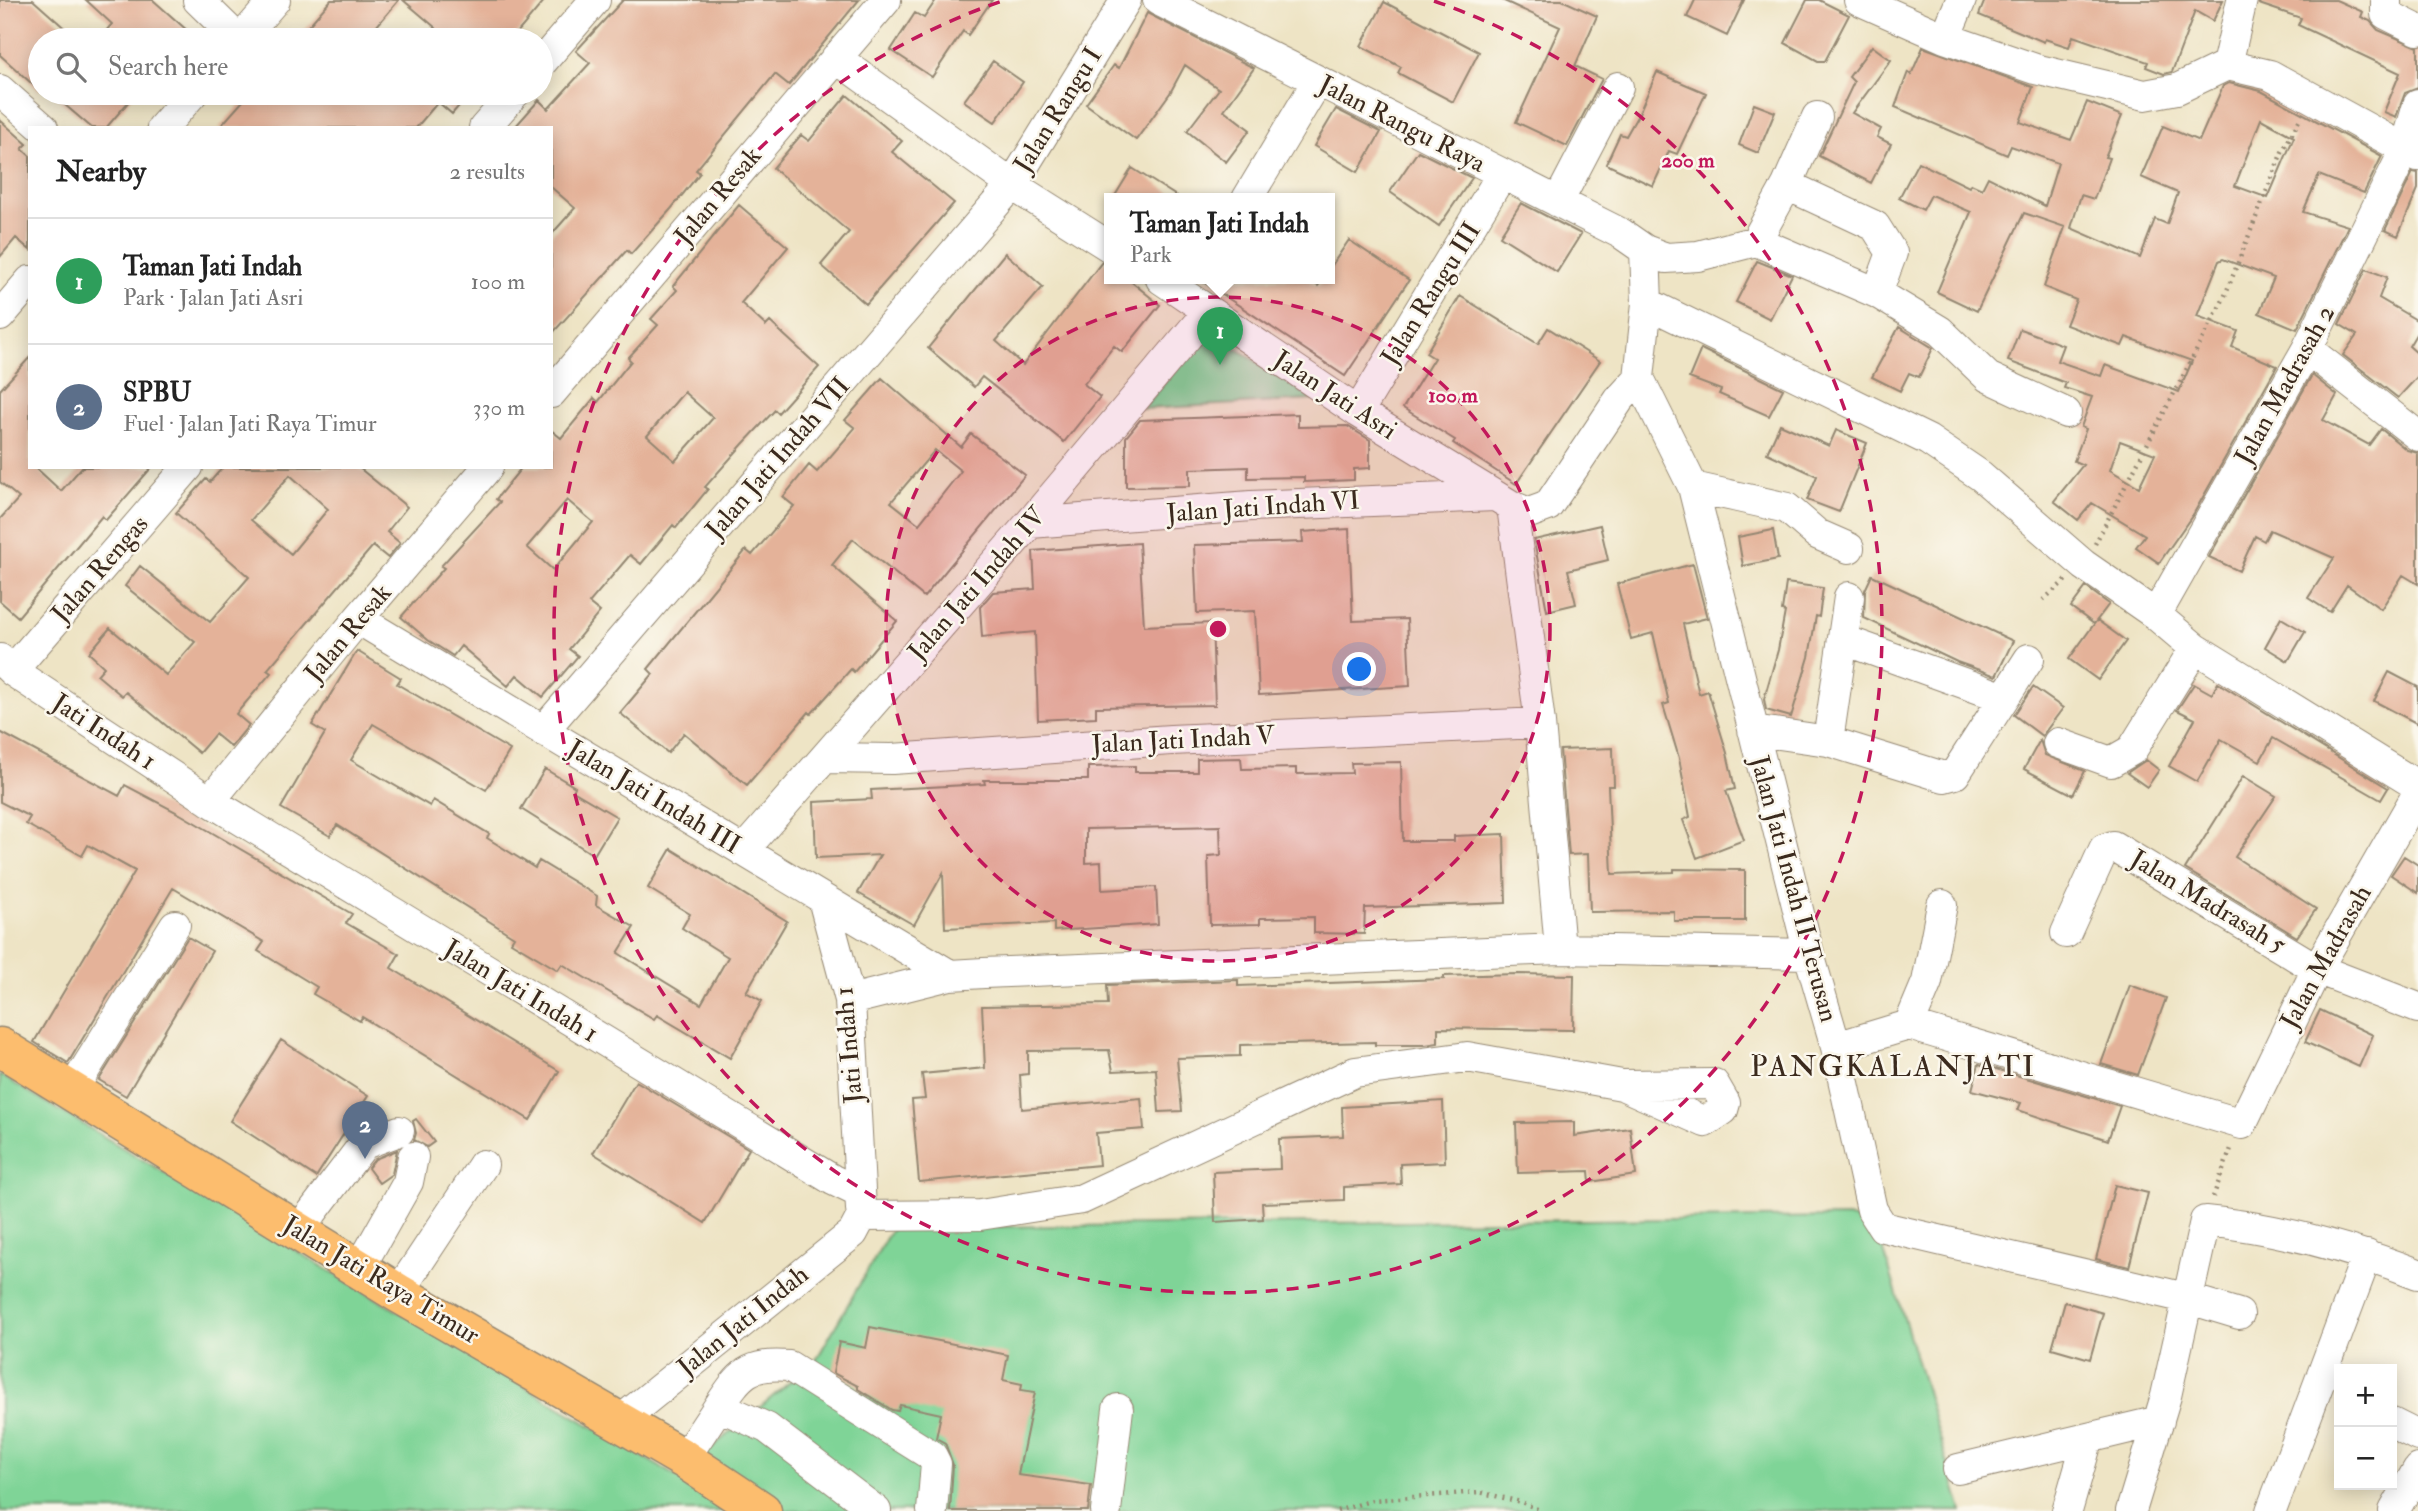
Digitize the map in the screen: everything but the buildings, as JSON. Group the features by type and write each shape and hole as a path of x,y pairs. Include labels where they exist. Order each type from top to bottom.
{"main road":[{"name":"Jalan Jati Raya Timur","path":"0,1047 398,1293 684,1459 762,1511"}],"street":[{"path":"198,0 227,28"},
{"path":"250,28 275,0"},
{"path":"553,49 595,0"},
{"name":"Jalan Resak","path":"553,391 886,0"},
{"name":"Jalan Rangu I","path":"1012,185 1126,0"},
{"name":"Jalan Rangu Raya","path":"1158,0 1622,234 1645,250"},
{"path":"1859,0 1945,38 2035,69 2145,95 2177,89 2227,65 2270,75 2412,153"},
{"path":"1945,38 1961,0"},
{"path":"2227,65 2242,0"},
{"path":"2386,0 2386,14 2418,30"},
{"path":"836,58 1012,185 1104,243"},
{"path":"1251,193 1317,82"},
{"path":"1558,202 1618,87"},
{"path":"0,90 41,126"},
{"path":"164,126 182,105"},
{"path":"486,126 504,105"},
{"name":"Jalan Madrasah 2","path":"2156,615 2308,349 2412,153 2418,105"},
{"path":"1756,241 1787,185 1817,117"},
{"name":"Jalan Rangu III","path":"1358,412 1502,174"},
{"name":"Jalan Jati Indah VII","path":"543,731 1012,185"},
{"path":"1787,185 1875,226 1892,253 1877,293"},
{"path":"1639,378 1647,303 1645,250 1666,258 1698,256 1756,241 1877,293 1940,331 1988,377 2066,413"},
{"path":"0,316 28,283"},
{"name":"Jalan Jati Asri","path":"1172,284 1197,296 1358,412 1504,501"},
{"name":"Jalan Jati Indah IV","path":"743,851 1030,523 1197,296"},
{"path":"1647,303 1928,440 1981,476 2084,565 2156,615 2195,648 2418,786"},
{"path":"2308,349 2418,436"},
{"name":"Jalan Jati Indah VI","path":"1030,523 1251,506 1504,501 1529,513 1548,506 1619,400 1639,378"},
{"name":"Jalan Jati Indah II Terusan","path":"1639,378 1693,487 1809,954 1836,1046 1872,1210 1883,1227 2186,1298 2239,1314"},
{"name":"Jalan Rengas","path":"6,665 186,469"},
{"name":"Jalan Resak","path":"211,801 358,619 486,469"},
{"path":"1693,487 1787,508 1817,534 1849,548"},
{"path":"1504,501 1540,723 1560,949"},
{"path":"1828,741 1849,597"},
{"name":"Jalan Jati Indah III","path":"358,619 950,975"},
{"path":"1844,640 2002,697"},
{"path":"2058,743 2111,762 2132,750 2195,648"},
{"path":"1753,730 1828,741 1944,777 1955,774 2002,697 2029,659"},
{"name":"Jati Indah 1","path":"6,665 211,801"},
{"name":"Jalan Jati Indah V","path":"827,758 892,758 1171,740 1540,723"},
{"name":"Jalan Madrasah","path":"2242,1124 2317,969 2418,793"},
{"name":"Jalan Jati Indah 1","path":"211,801 851,1196"},
{"name":"Jalan Madrasah 5","path":"2066,933 2104,849 2113,846 2317,969 2418,1007"},
{"name":"Jati Indah 1","path":"823,899 850,1000 851,1196"},
{"path":"1909,1025 1927,982 1942,905"},
{"path":"71,1091 174,925"},
{"path":"850,1000 950,975 1560,949 1809,954"},
{"path":"1836,1046 1909,1025 2242,1124"},
{"path":"851,1196 981,1215 1082,1199 1355,1072 1467,1057 1622,1085"},
{"path":"298,1231 364,1144 399,1131"},
{"path":"359,1269 408,1182 413,1157"},
{"path":"398,1293 483,1165"},
{"name":"Jalan Jati Indah","path":"620,1421 853,1233 851,1196"},
{"path":"2131,1511 2159,1421 2205,1221 2253,1225 2304,1235 2418,1274"},
{"path":"2271,1511 2367,1255"},
{"path":"684,1459 737,1379 761,1364 789,1366 932,1456 936,1464 932,1511"},
{"path":"719,1406 767,1428 876,1511"},
{"path":"1106,1511 1118,1409"},
{"path":"1958,1469 2159,1421"},
{"path":"2397,1426 2418,1436"},
{"path":"2067,1511 2088,1438"},
{"path":"2394,1511 2418,1469"}],"path":[{"path":"2043,600 2084,565 2224,298 2282,152 2311,98"},
{"path":"2205,1221 2242,1124"},
{"path":"1337,1511 1373,1500 1479,1492 1521,1502 1542,1511"}],"green space":[{"path":"1209,330 1314,400 1142,409"},
{"path":"0,1075 677,1477 816,1360 892,1228 1848,1217 1877,1228 1962,1511 0,1511"}],"place":[{"name":"Taman Jati Indah","path":"1220,365"},
{"name":"SPBU","path":"365,1159"}],"district":[{"name":"PANGKALANJATI","path":"1893,1066"}]}
